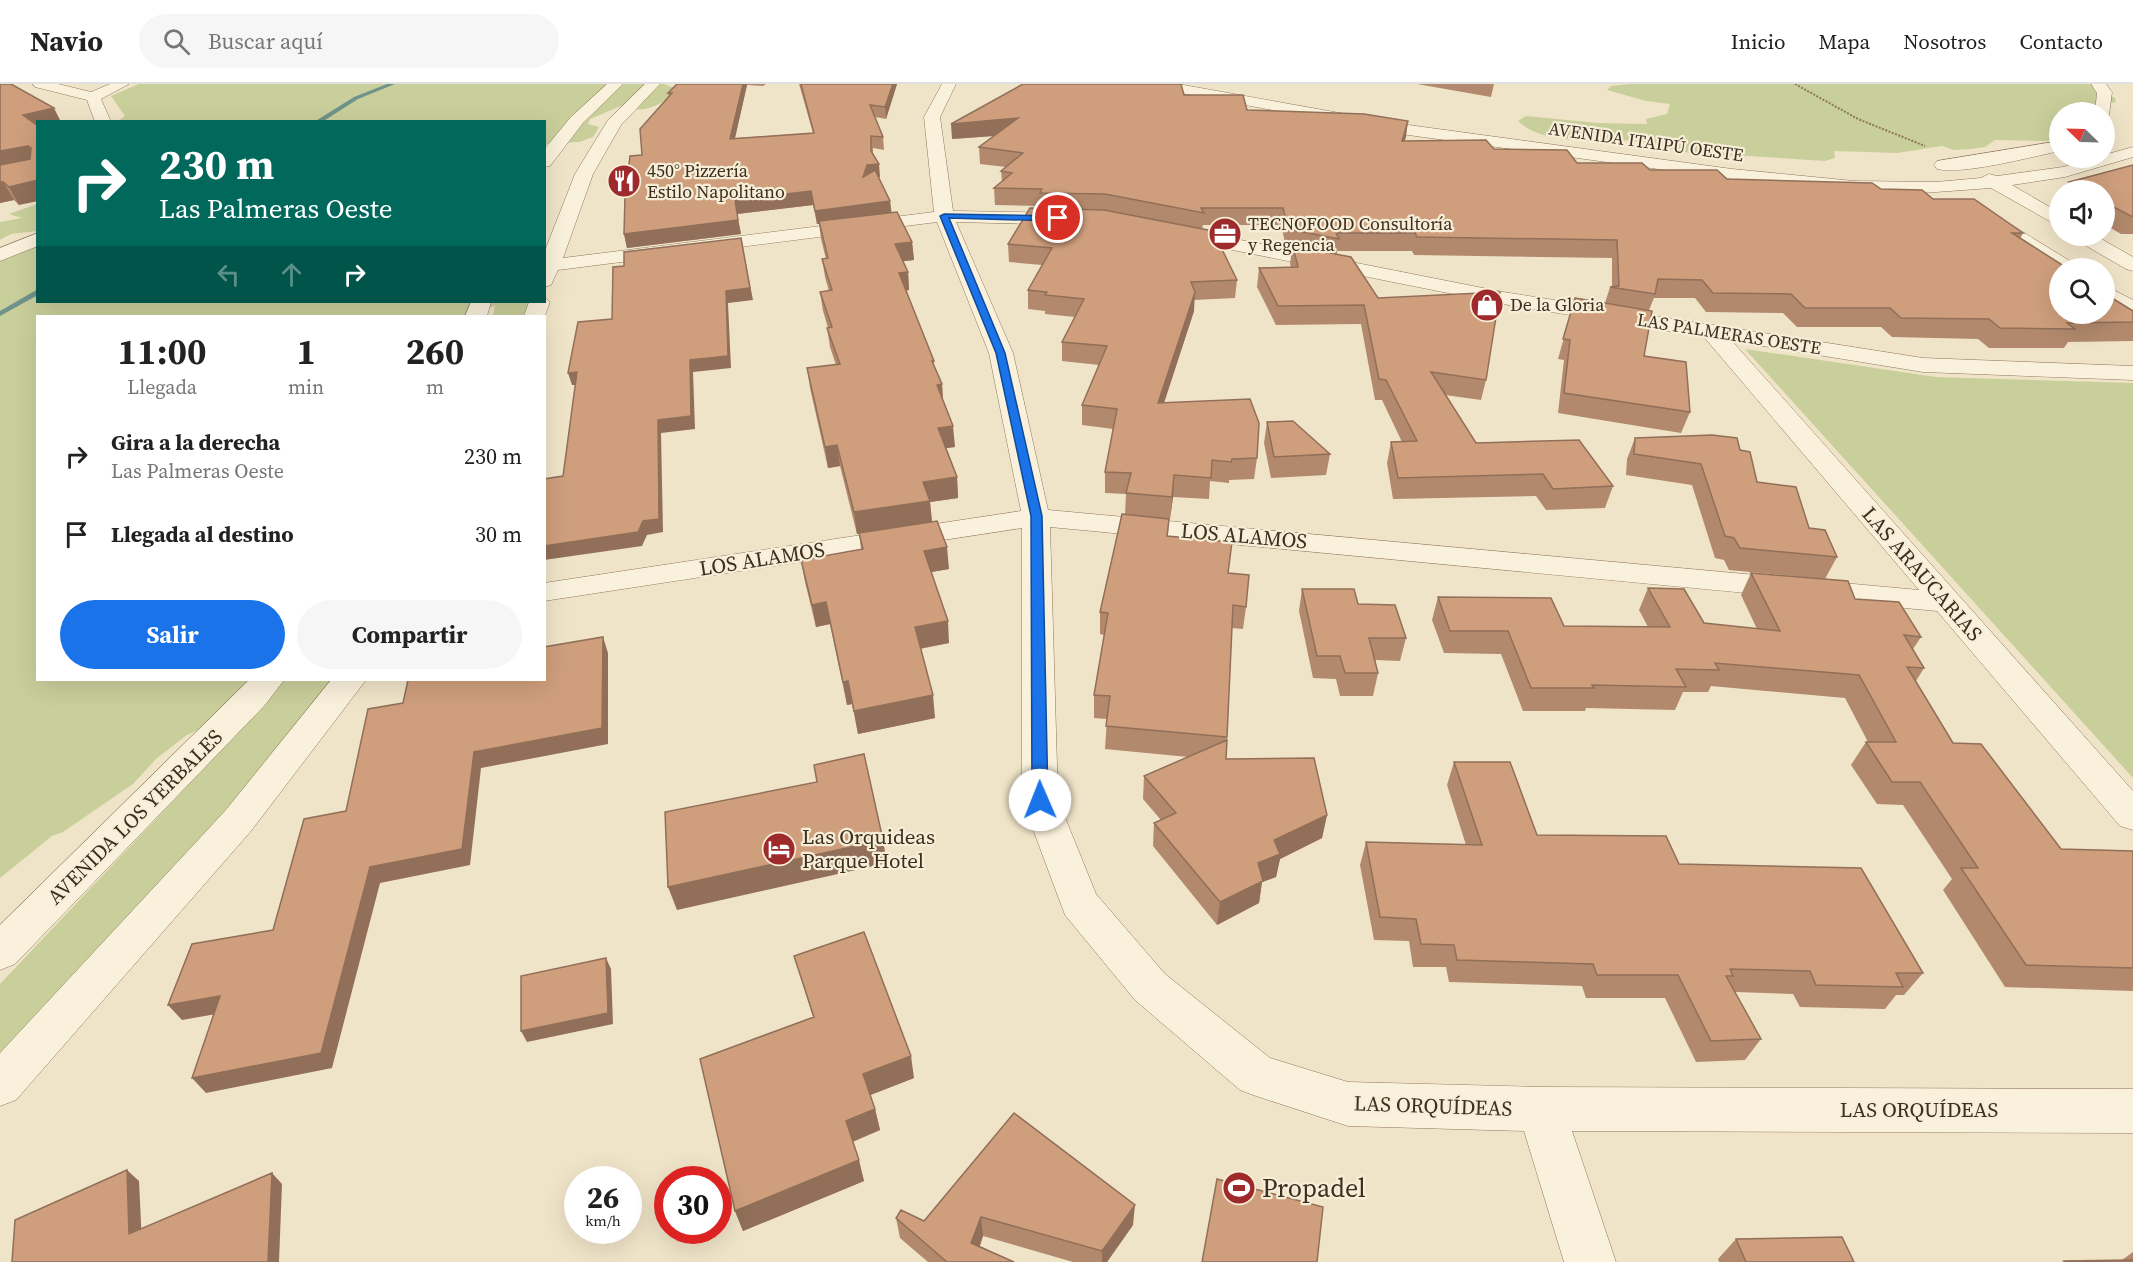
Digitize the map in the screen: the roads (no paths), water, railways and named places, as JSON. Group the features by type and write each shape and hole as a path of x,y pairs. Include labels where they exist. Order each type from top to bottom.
{"street":[{"path":"40,84 93,97 122,84"},
{"path":"546,159 557,141 588,107 616,84"},
{"path":"653,84 614,123 584,174 546,271 944,216 1092,219"},
{"name":"LAS ORQUÍDEAS","path":"949,84 932,117 944,216 1001,353 1036,516 1040,800 1079,903 1142,978 1256,1075 1348,1104 1541,1109 2133,1111"},
{"name":"AVENIDA ITAIPÚ OESTE","path":"1154,84 1401,129 1732,174 1854,186 1936,187 1995,182 2065,172 2133,152"},
{"path":"1236,84 1401,112"},
{"path":"2098,84 2105,92 2104,102"},
{"path":"93,97 102,120"},
{"name":"AVENIDA ITAIPÚ OESTE","path":"1471,122 1726,156"},
{"path":"1929,166 1969,163 2049,148"},
{"path":"1969,163 1995,182 2049,214"},
{"path":"1906,167 1967,206"},
{"path":"1987,219 2051,258"},
{"name":"LAS PALMERAS OESTE","path":"1151,229 1503,298 1923,365 2133,373"},
{"path":"0,255 36,240"},
{"path":"2101,246 2133,265"},
{"path":"2115,298 2133,309"},
{"name":"LAS ARAUCARIAS","path":"1711,331 2133,816"},
{"name":"LOS ALAMOS","path":"546,592 1036,516 1947,602"},
{"name":"AVENIDA LOS YERBALES","path":"0,952 140,813 266,681"},
{"path":"0,1084 238,820 348,681"},
{"path":"1541,1109 1590,1262"}],"waterway":[{"path":"320,120 356,98 392,84"},
{"path":"0,314 36,292"}],"place":[{"name":"450° Pizzería Estilo Napolitano","path":"624,181"},
{"name":"TECNOFOOD Consultoría y Regencia","path":"1225,234"},
{"name":"De la Gloria","path":"1487,305"},
{"name":"Las Orquideas Parque Hotel","path":"779,849"},
{"name":"Propadel","path":"1239,1188"}]}
